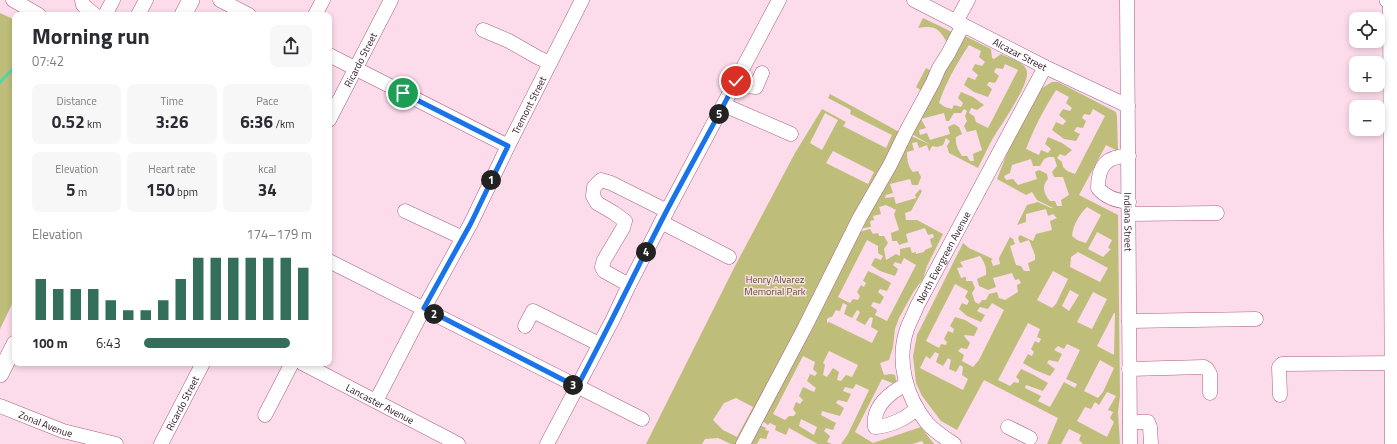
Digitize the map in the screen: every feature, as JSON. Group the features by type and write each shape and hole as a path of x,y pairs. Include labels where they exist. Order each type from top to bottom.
{"main road":[{"path":"185,12 191,0"},
{"path":"0,374 12,350"}],"street":[{"path":"14,0 29,3 36,12"},
{"path":"82,0 83,5 91,12"},
{"path":"107,12 113,0"},
{"path":"140,12 146,0"},
{"path":"220,0 243,12"},
{"path":"316,12 323,0"},
{"name":"Ricardo Street","path":"332,114 391,0"},
{"name":"Tremont Street","path":"376,401 424,308 463,238 582,0"},
{"path":"547,444 778,0"},
{"name":"Alcazar Street","path":"914,0 1045,67 1128,106"},
{"path":"743,444 805,327 860,217 890,165 939,68 948,54 968,0"},
{"name":"Indiana Street","path":"1127,0 1130,444"},
{"path":"1392,1 1394,363 1392,444"},
{"path":"484,30 550,63"},
{"path":"332,57 508,146"},
{"name":"North Evergreen Avenue","path":"954,444 928,424 917,408 906,384 904,378 903,347 907,329 1045,67"},
{"path":"736,81 756,88 762,73"},
{"path":"724,105 791,134"},
{"path":"1129,156 1118,156 1109,159 1103,165 1098,182 1098,188 1103,194 1129,208 1217,213"},
{"path":"629,285 604,272 602,267 604,260 623,228 625,221 597,203 593,196 594,187 601,180 611,184 729,257"},
{"path":"405,211 463,238"},
{"path":"332,262 642,419"},
{"path":"525,326 532,311 600,344"},
{"path":"1129,321 1256,319"},
{"path":"1280,395 1279,367 1282,364 1394,363"},
{"name":"Ricardo Street","path":"161,444 201,366"},
{"path":"265,415 290,366"},
{"name":"Lancaster Avenue","path":"308,366 458,444"},
{"path":"1129,369 1204,367 1207,368 1210,374 1210,393"},
{"path":"906,384 881,403 874,421 875,427 884,426 898,420 911,414 917,408"},
{"name":"Zonal Avenue","path":"0,406 63,432 116,444"},
{"path":"1130,422 1148,422 1150,427 1151,444"},
{"path":"1008,427 1030,438"}],"green space":[{"path":"0,13 12,19 12,304 0,329"},
{"path":"923,18 954,33 948,45 937,29 929,27 918,28"},
{"path":"959,33 991,49 992,58 994,59 1001,54 1020,63 1026,69 1027,72 1024,86 993,138 978,168 949,153 947,146 950,141 946,138 943,145 937,147 932,146 929,151 927,145 919,148 917,142 912,143 914,150 907,152 908,160 911,170 913,172 918,171 921,177 918,185 912,185 910,179 890,184 893,193 886,195 885,198 894,197 896,204 916,198 915,195 920,189 922,191 911,211 905,213 906,220 917,220 943,234 927,266 923,279 914,291 899,318 895,329 893,347 889,360 880,363 884,375 895,375 897,385 882,379 855,432 873,443 921,427 934,444 924,444 922,441 912,444 841,444 848,434 869,390 856,384 853,389 845,387 843,391 851,394 847,402 838,400 836,403 844,408 840,416 822,411 821,415 836,423 833,430 826,428 824,431 830,436 827,442 832,444 818,444 789,428 786,435 775,430 776,426 770,423 768,425 759,419 859,232 870,229 873,234 878,233 879,236 884,236 888,243 884,249 886,260 896,254 900,256 900,249 910,247 912,253 916,252 916,254 924,252 932,247 930,239 934,237 933,234 928,235 925,228 906,234 908,242 899,245 897,241 892,241 891,233 899,230 894,214 896,210 886,205 879,207 881,214 873,216 874,220 870,221 871,227 857,229 907,134 931,145 908,132","holes":["969,45 981,51 979,57 985,62 982,66 975,64 972,70 978,75 975,80 968,77 964,85 974,92 988,97 992,89 987,85 989,82 995,83 999,76 994,72 996,68 1003,69 1005,64 1018,70 988,128 976,122 974,116 969,113 971,108 977,110 984,105 973,97 961,92 958,98 963,103 961,107 954,105 952,109 939,103 948,80","964,109 967,111 965,116 967,121 964,126 967,132 976,130 982,150 973,154 974,161 970,161 967,156 962,156 959,151 956,145 956,137 962,134 959,127 954,124 948,127 950,134 930,140 927,133 920,135 919,130 926,128 921,119 944,113 946,121 949,121 954,113 961,113","867,240 878,246 878,253 883,256 881,260 875,258 871,265 880,271 895,276 898,269 893,265 895,262 901,264 904,258 916,265 887,321 875,315 877,310 871,306 873,302 880,304 884,297 878,292 880,289 887,291 891,283 877,275 868,271 863,281 866,283 864,287 861,285 857,292 860,296 858,300 853,299 850,303 838,297","843,303 847,305 844,314 852,318 857,310 860,312 856,320 865,325 870,317 873,318 871,327 878,331 872,343 829,322 827,323 827,319 832,317 836,310 840,311","829,351 858,365 852,377 846,375 841,381 837,380 839,372 833,368 827,377 823,375 825,365 823,363","803,356 815,362 813,369 817,373 815,376 810,374 807,381 816,388 814,392 803,387 799,396 803,400 800,404 796,402 793,409 796,413 794,416 789,416 785,420 773,414","801,419 817,427 814,435 799,426"]},
{"path":"926,68 933,72 923,92 916,87"},
{"path":"1052,82 1058,82 1116,112 1118,151 1106,145 1079,195 1118,215 1120,396 1118,412 1120,444 1083,444 1079,440 1081,435 1069,429 1061,444 1047,444 1058,418 984,380 957,430 941,421 922,396 916,383 913,356 917,335 963,243 969,248 993,259 991,260 993,266 1000,264 999,258 1010,237 1013,239 1015,244 1010,246 1016,265 1021,266 1024,271 1030,271 1028,263 1035,260 1035,255 1029,240 1020,243 1018,238 1020,235 1033,241 1036,234 1052,230 1050,221 1057,218 1053,214 1048,216 1046,209 1026,214 1026,222 1017,225 1027,205 1038,202 1053,208 1037,200 1032,192 1026,195 997,179 1010,146 1042,88","holes":["1056,90 1069,97 1066,103 1072,108 1070,111 1063,109 1059,115 1066,121 1063,125 1056,122 1052,130 1064,139 1076,141 1080,134 1074,131 1077,127 1083,128 1086,121 1082,118 1084,114 1090,115 1093,109 1105,116 1075,174 1067,171 1063,167 1062,162 1057,158 1060,154 1065,156 1072,150 1062,143 1048,137 1045,144 1051,149 1048,153 1041,150 1039,155 1026,149 1047,104","1054,157 1057,166 1052,172 1054,177 1063,177 1069,195 1061,200 1062,206 1057,206 1055,201 1050,201 1046,196 1044,187 1048,179 1047,174 1039,170 1035,172 1037,179 1018,185 1013,179 1006,180 1004,176 1010,173 1012,165 1031,159 1033,166 1040,166 1044,159","1087,207 1101,215 1086,243 1077,240 1072,236 1075,224","1097,232 1112,240 1108,248 1111,249 1103,257 1088,249","1078,252 1108,268 1100,282 1070,267 1071,257","980,256 985,265 986,275 977,279 979,286 988,290 996,287 993,278 1012,273 1015,280 1019,279 1021,283 1017,285 1018,292 1005,300 999,298 997,292 989,294 986,300 982,300 979,304 975,302 972,293 975,288 972,281 966,281 966,277 961,278 957,268 963,267 960,262","1053,271 1068,279 1056,304 1052,308 1037,300","955,284 968,291 965,297 969,301 967,305 962,303 959,309 967,316 981,322 985,315 977,311 980,307 988,309 992,303 1004,310 979,360 973,367 962,361 964,355 958,351 961,348 967,349 970,343 964,336 974,336 978,328 965,320 955,317 950,326 954,329 953,333 948,331 944,339 947,342 946,345 941,344 939,348 926,341","1070,290 1079,295 1069,311 1062,306","1093,292 1107,299 1092,329 1077,322","1115,313 1114,355 1097,346","1028,323 1040,329 1037,337 1041,339 1039,343 1035,341 1031,349 1034,352 1032,356 1028,354 1023,363 1035,370 1050,376 1055,369 1047,363 1049,360 1058,362 1062,354 1054,350 1058,346 1064,349 1067,344 1080,350 1066,379 1077,384 1075,388 1064,382 1050,407 1038,401 1041,396 1025,388 1026,385 1043,391 1048,383 1021,369 1016,377 1019,382 1014,382 1010,386 998,380","935,352 939,354 936,362 943,366 948,358 951,360 949,369 956,372 960,365 963,367 962,375 968,379 963,390 920,368 926,356 930,359","1100,360 1114,368 1103,392 1098,398 1084,391","1107,392 1116,396 1108,410 1113,412 1110,418 1114,422 1107,437 1077,421 1085,407 1091,409 1095,402 1099,405"]},
{"name":"Henry Alvarez Memorial Park","path":"830,94 901,133 741,444 731,444 718,438 705,439 702,444 646,444 734,268 795,153 822,109 846,122 843,126 886,148 892,135 850,114 851,110 828,98","holes":["825,113 838,120 822,150 810,143","833,151 874,172 868,184 826,163","736,398 753,407 737,437 723,430 713,420 724,403"]},
{"path":"760,425 766,428 765,430 769,431 766,439 760,438 757,444 746,444"}],"waterway":[{"path":"0,82 12,70"}],"route":[{"path":"403,93 508,146 471,223 424,308 577,387 667,211 736,81"}]}
